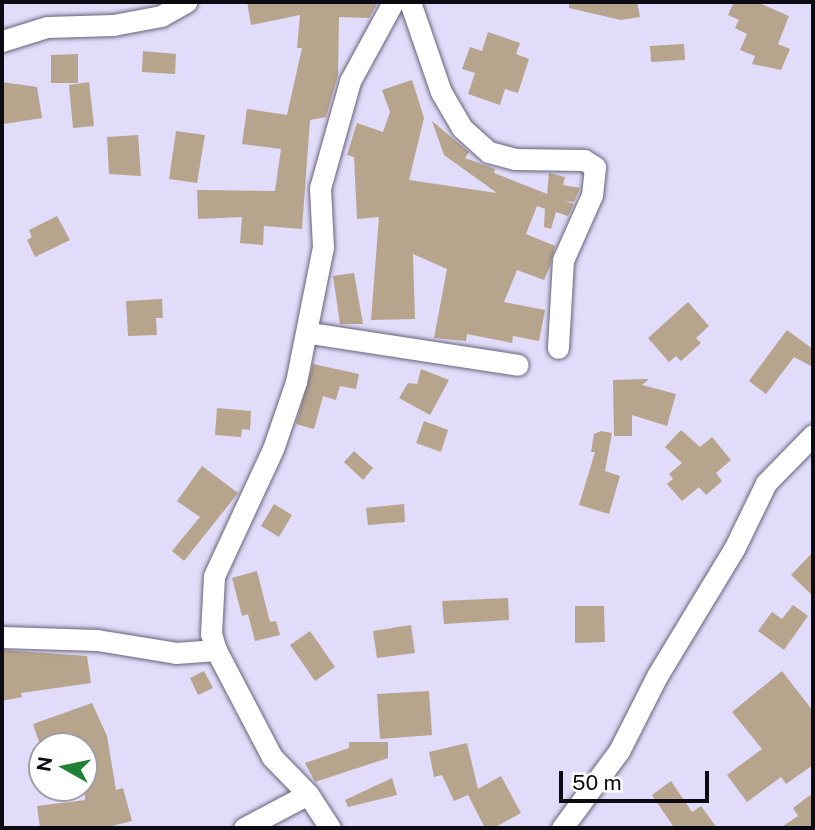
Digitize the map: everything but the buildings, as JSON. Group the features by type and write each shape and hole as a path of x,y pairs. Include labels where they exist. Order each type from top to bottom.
{"street":[{"path":"2,41 47,27 113,25 161,16 186,2"},
{"path":"330,828 308,794 272,757 216,650 211,634 214,576 273,449 310,333 323,247 320,188 350,81 393,2"},
{"path":"410,2 441,92 463,128 489,152 515,159 584,160 595,167 592,195 563,260 558,348"},
{"path":"310,333 518,365"},
{"path":"562,828 620,751 657,676 734,549 766,483 813,435"},
{"path":"2,637 97,640 176,653 216,650"},
{"path":"244,828 308,794"}]}
